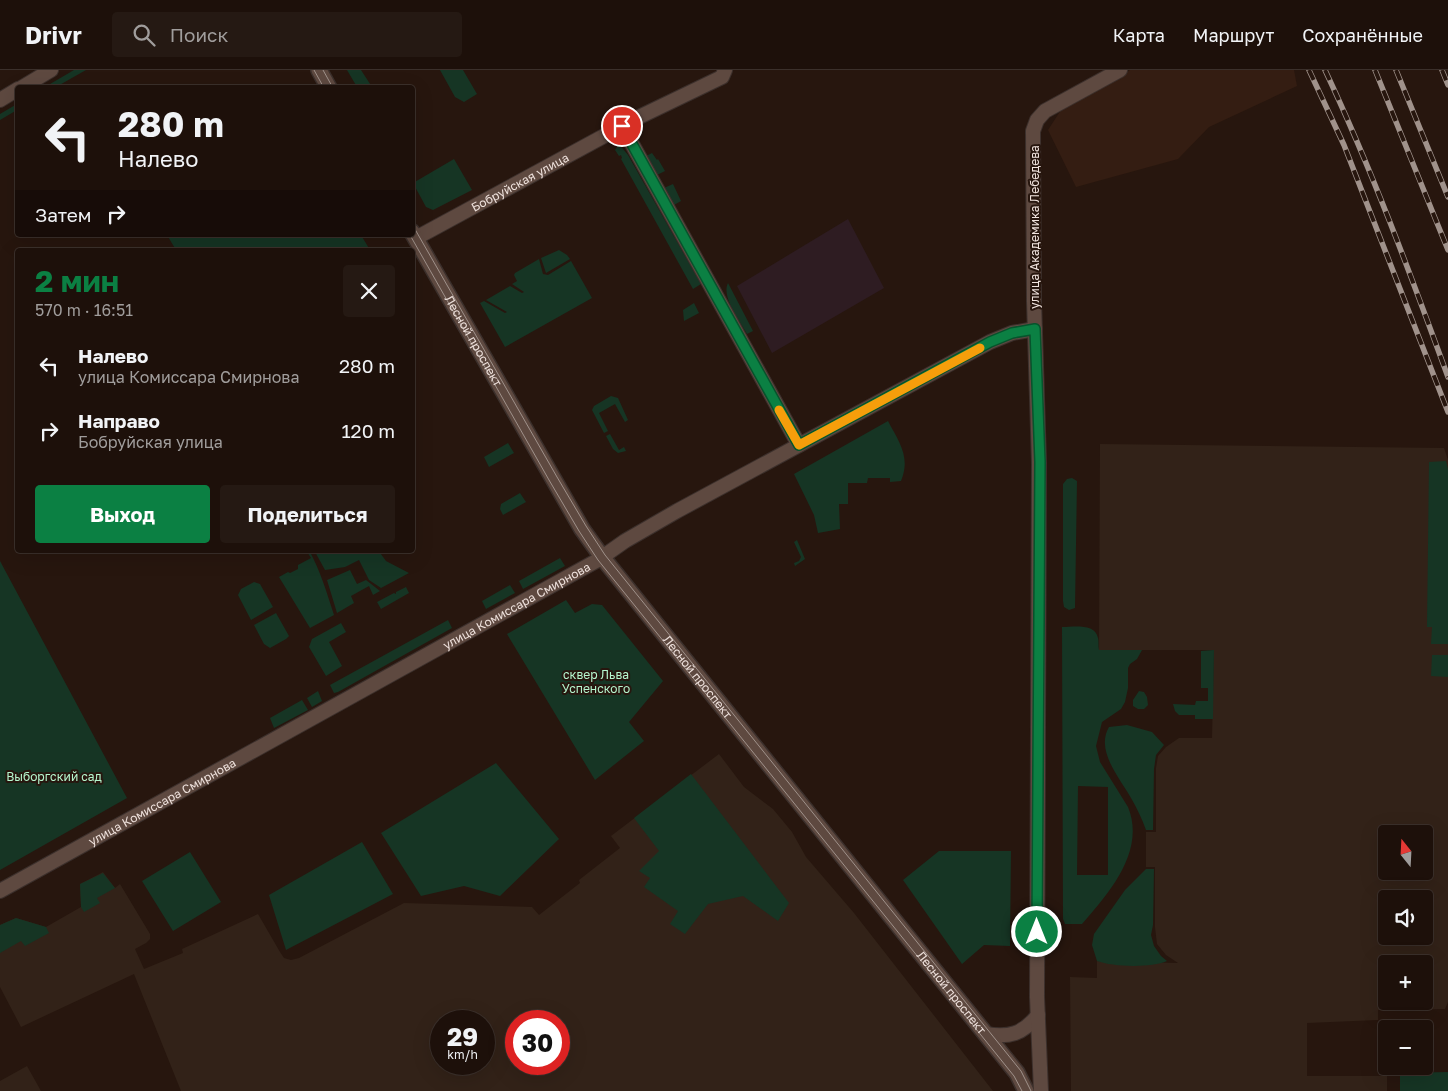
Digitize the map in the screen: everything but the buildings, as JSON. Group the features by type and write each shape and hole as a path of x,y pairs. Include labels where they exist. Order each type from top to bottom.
{"main road":[{"path":"319,70 327,85"},
{"name":"Лесной проспект","path":"415,237 582,529 602,558 986,1034 1017,1073 1026,1091"}],"street":[{"path":"26,85 51,70"},
{"name":"Бобруйская улица","path":"415,234 622,126 722,77 725,70"},
{"name":"улица Академика Лебедева","path":"1041,1091 1038,1015 1040,462 1035,329 1033,131 1037,120 1045,111 1120,70"},
{"path":"0,100 15,91"},
{"path":"622,126 799,445"},
{"name":"улица Комиссара Смирнова","path":"0,891 602,558 625,541 799,445 990,342 1012,333 1035,329"},
{"path":"986,1034 1000,1036 1015,1034 1029,1026 1038,1015"}],"shaded area":[{"path":"1130,70 1294,70 1297,86 1209,127 1178,159 1076,187 1048,130 1061,110"},
{"path":"848,219 884,288 772,353 737,286"},
{"path":"1100,444 1444,448 1448,460 1448,1002 1445,1009 1433,1009 1433,955 1378,955 1378,1020 1307,1023 1307,1076 1387,1076 1387,1091 1071,1091 1070,977 1097,978 1097,961 1178,963 1166,955 1157,944 1155,927 1155,867 1146,867 1146,832 1156,832 1156,768 1158,756 1166,747 1179,738 1212,738 1214,650 1099,650"},
{"path":"719,754 744,787 773,809 792,832 806,857 854,913 993,1091 181,1091 134,974 21,1027 0,987 0,925 16,918 46,927 81,907 80,884 103,872 115,888 120,884 150,934 150,939 146,943 135,949 144,969 183,953 182,949 258,914 284,958 291,960 299,958 404,903 532,907 539,915 620,848 611,836"},
{"path":"27,1066 41,1091 0,1091 0,1081"}],"green space":[{"path":"74,70 86,70 60,85 48,85"},
{"path":"347,70 361,70 371,85 356,85"},
{"path":"440,70 463,70 477,94 464,102 455,97"},
{"path":"15,105 15,111 0,120 0,114"},
{"path":"619,144 628,155 701,284 693,289 621,159 621,155 619,156 615,150"},
{"path":"652,153 665,171 657,175 646,156"},
{"path":"454,159 472,190 433,210 426,207 415,187 415,182"},
{"path":"673,184 681,201 674,205 664,188"},
{"path":"168,237 362,237 369,248 175,248"},
{"path":"559,250 570,259 546,273 541,258"},
{"path":"539,259 543,274 548,275 571,261 592,298 505,347 480,303 484,301 505,313 507,312 486,300 510,286 522,293 524,292 512,284 517,281 514,275"},
{"path":"728,283 753,331 747,334 729,302 727,295"},
{"path":"694,303 699,313 684,321 683,310"},
{"path":"611,396 618,398 628,420 625,422 615,404 599,413 608,431 604,433 592,410 594,406"},
{"path":"888,421 900,443 904,457 904,472 901,481 890,482 890,478 868,478 867,483 848,483 848,504 839,504 840,529 818,533 814,515 794,474"},
{"path":"610,434 619,450 624,447 626,451 618,453 613,449 606,436"},
{"path":"508,443 514,453 489,467 484,457"},
{"path":"1446,461 1448,469 1448,644 1431,644 1432,627 1427,627 1429,462"},
{"path":"1072,478 1077,481 1075,608 1069,610 1064,607 1063,601 1063,484 1067,479"},
{"path":"520,493 526,502 503,515 500,509 501,504"},
{"path":"797,540 805,559 795,566 794,563 799,561 801,557 794,542"},
{"path":"308,553 310,553 317,566 334,615 310,628 279,577 298,569 298,565 311,558"},
{"path":"316,553 380,553 386,561 409,573 381,588 369,580 359,560 345,567 325,570"},
{"path":"560,558 565,566 523,589 519,581"},
{"name":"Выборгский сад","path":"0,561 127,798 0,870"},
{"path":"350,570 357,584 366,580 380,591 373,595 369,586 351,596 354,603 337,613 327,580"},
{"path":"254,582 260,584 273,607 251,620 238,595 241,589"},
{"path":"510,585 515,593 486,609 482,601"},
{"path":"406,587 409,593 381,609 377,602 394,593 396,594 396,592"},
{"name":"сквер Льва Успенского","path":"566,600 575,613 592,604 602,605 663,681 629,722 644,741 595,780 507,634"},
{"path":"276,613 289,636 270,648 264,644 254,625"},
{"path":"448,620 452,628 334,693 330,685"},
{"path":"341,623 346,632 329,642 342,666 326,676 309,647 312,639"},
{"path":"1062,627 1083,627 1096,633 1099,650 1142,650 1137,659 1128,668 1128,688 1125,702 1121,709 1102,722 1096,746 1100,762 1128,807 1132,823 1132,839 1122,870 1103,899 1082,924 1065,924 1063,919","holes":["1078,786 1108,787 1108,875 1077,875"]},
{"path":"1214,650 1213,719 1195,719 1195,715 1179,715 1175,711 1173,704 1195,705 1196,701 1208,701 1208,688 1201,688 1201,651"},
{"path":"1432,655 1448,655 1448,677 1431,676"},
{"path":"318,691 322,701 312,707 307,698"},
{"path":"1139,691 1144,692 1147,697 1148,705 1144,709 1138,709 1133,706 1133,700"},
{"path":"302,700 308,710 274,728 270,718"},
{"path":"1127,725 1152,732 1164,745 1156,755 1154,769 1153,830 1146,830 1107,755 1105,736 1109,727"},
{"path":"496,763 559,839 500,896 464,886 421,896 381,833"},
{"path":"691,774 789,903 778,921 743,896 708,904 685,934 670,924 678,911 644,887 650,878 639,871 659,851 634,818"},
{"path":"362,842 393,894 286,950 269,895"},
{"path":"939,851 1011,851 1010,946 984,945 962,964 903,880"},
{"path":"190,852 221,902 173,931 142,881"},
{"path":"1146,869 1154,869 1153,925 1151,935 1154,946 1167,961 1152,965 1132,966 1112,965 1097,961 1092,945 1094,934 1125,890"},
{"path":"103,873 115,888 97,898 100,903 84,912 81,907 80,884"},
{"path":"16,918 46,927 49,933 25,946 21,941 0,953 0,925"},
{"path":"1433,1072 1448,1072 1448,1091 1400,1091 1400,1075 1433,1075"}],"tram line":[{"path":"314,70 322,85"},
{"path":"323,70 331,85"},
{"path":"415,229 557,477 605,555 1021,1071 1031,1091"},
{"path":"411,237 549,480 598,560 1014,1076 1022,1091"}],"railway":[{"path":"1309,70 1344,145 1448,412"},
{"path":"1325,70 1375,184 1448,377"},
{"path":"1375,70 1448,250"},
{"path":"1396,70 1448,197"},
{"path":"1442,70 1448,85"}],"slow traffic":[{"path":"779,410 799,445 980,348"}],"route":[{"path":"622,126 799,445 990,342 1012,333 1035,329 1040,462 1037,932"}]}
